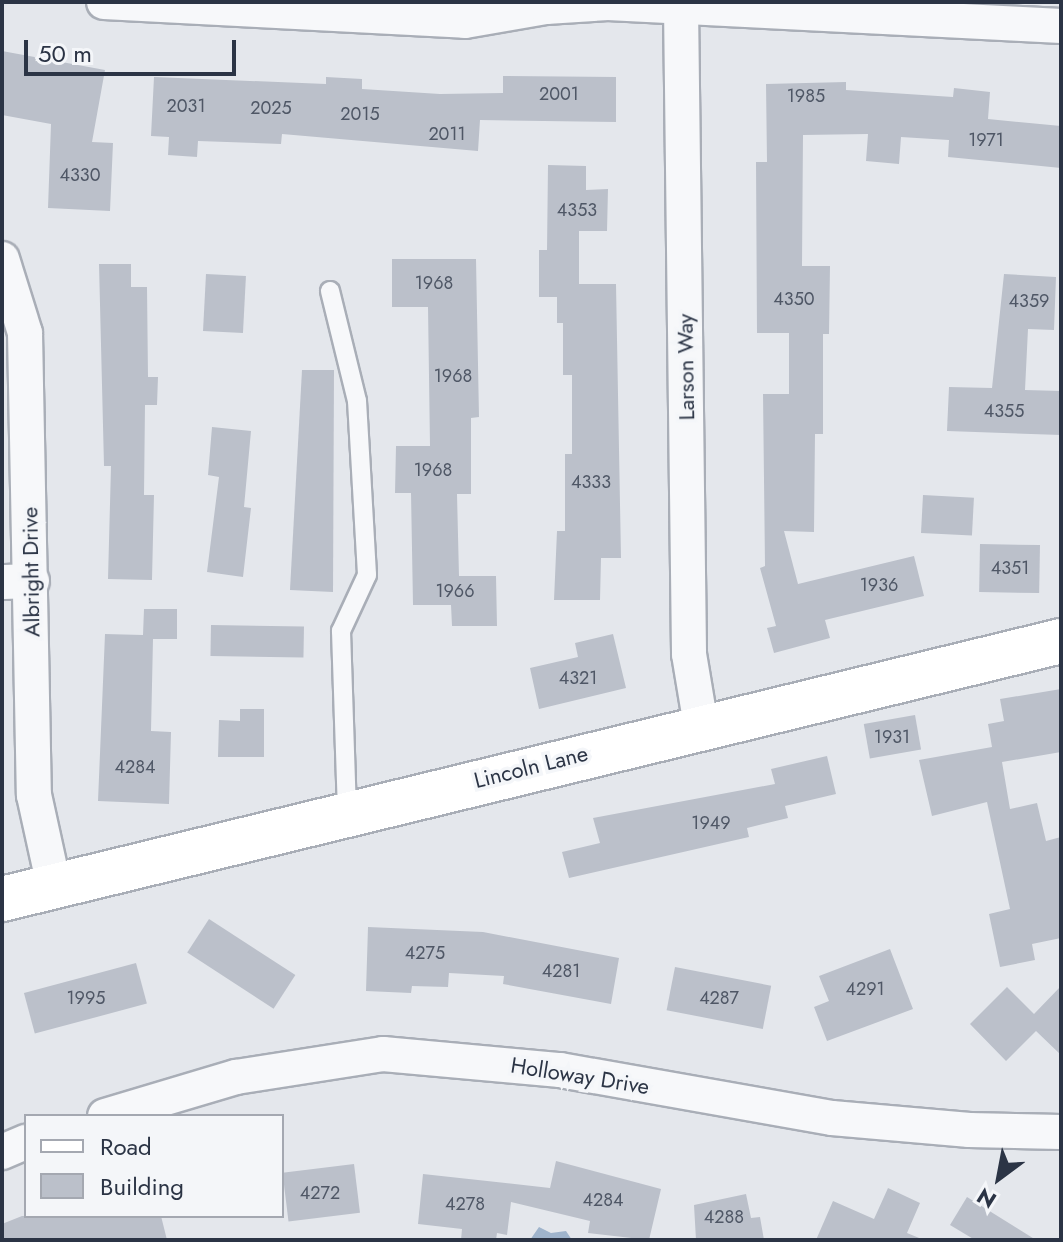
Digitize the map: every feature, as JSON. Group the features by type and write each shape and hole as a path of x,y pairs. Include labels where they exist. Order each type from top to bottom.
{"street":[{"path":"104,2 465,21 588,2 1061,26"},
{"name":"Larson Way","path":"681,6 689,654 701,726"},
{"name":"Albright Drive","path":"2,259 25,333 17,582 34,795 54,886"},
{"name":"Lincoln Lane","path":"2,899 701,726 1061,641"},
{"name":"Holloway Drive","path":"112,1114 236,1077 383,1054 560,1070 832,1118 969,1130 1061,1132"},
{"path":"2,1152 24,1143"}],"lane":[{"path":"330,291 357,401 367,575 341,631 347,813"}],"water":[{"path":"539,1227 551,1233 566,1231 572,1240 530,1240"}],"building":[{"path":"2,51 105,70 92,142 113,143 110,211 48,208 51,124 2,115"},
{"path":"503,76 616,77 616,122 480,120 478,151 282,134 281,144 198,141 197,157 168,155 169,137 151,136 154,77 326,84 326,77 362,79 362,89 440,94 503,93"},
{"path":"846,82 846,90 953,97 954,88 990,92 988,119 1061,126 1061,168 948,157 949,140 901,137 899,164 866,161 868,134 803,135 802,266 830,266 829,334 823,334 823,434 815,434 814,532 784,531 798,584 914,556 924,596 825,620 830,638 774,653 767,628 776,626 760,568 765,566 763,394 789,394 789,333 757,333 756,162 767,162 766,84"},
{"path":"548,165 586,166 586,190 608,189 607,231 579,231 579,284 616,284 621,558 601,558 600,600 554,600 557,531 565,531 565,454 572,454 572,375 563,375 563,323 557,323 557,297 539,297 539,250 547,250"},
{"path":"392,259 476,259 479,417 471,418 471,494 457,494 459,576 496,576 497,626 452,626 451,605 413,605 411,493 395,493 396,446 430,446 428,307 392,307"},
{"path":"99,264 131,264 131,287 147,287 148,377 158,377 157,405 145,405 144,495 154,495 152,580 108,579 111,466 104,466"},
{"path":"206,274 246,276 243,333 203,331"},
{"path":"1004,274 1056,277 1054,330 1028,329 1025,390 1061,391 1061,435 947,431 949,387 992,388"},
{"path":"302,370 334,370 333,592 290,590"},
{"path":"212,427 251,431 244,507 251,508 243,577 207,572 219,477 208,475"},
{"path":"923,495 974,498 972,536 921,533"},
{"path":"980,544 1040,545 1039,593 979,592"},
{"path":"144,609 177,609 177,639 153,639 151,731 171,732 169,804 98,801 105,634 143,635"},
{"path":"211,625 304,627 303,658 210,656"},
{"path":"613,634 626,688 539,709 530,668 578,657 575,643"},
{"path":"1061,689 1061,752 1002,762 1010,809 1037,803 1046,841 1061,837 1061,938 1032,944 1035,960 1000,967 989,914 1010,909 987,802 932,816 919,760 992,747 988,724 1004,721 1000,699"},
{"path":"240,709 264,709 264,757 218,757 219,720 240,721"},
{"path":"915,715 921,749 870,758 864,724"},
{"path":"827,756 836,794 785,806 788,818 747,828 749,837 569,878 562,852 600,843 593,818 775,784 771,769"},
{"path":"209,919 295,975 274,1009 187,953"},
{"path":"368,927 483,932 619,958 611,1004 503,984 504,976 449,973 448,987 412,986 411,993 366,991"},
{"path":"890,949 913,1009 827,1041 814,1007 829,1001 819,976"},
{"path":"136,963 147,1004 35,1034 24,993"},
{"path":"675,967 771,986 763,1029 667,1010"},
{"path":"1061,986 1061,1055 1036,1031 1006,1061 970,1024 1007,987 1034,1014"},
{"path":"556,1161 661,1189 649,1240 588,1233 590,1221 511,1202 507,1235 497,1233 496,1240 461,1240 462,1229 418,1224 423,1174 550,1188"},
{"path":"354,1164 360,1213 289,1221 284,1173"},
{"path":"888,1188 920,1203 907,1233 924,1240 816,1240 833,1201 874,1219"},
{"path":"746,1194 751,1218 760,1217 764,1240 696,1240 694,1205"},
{"path":"967,1197 1036,1240 975,1240 950,1225"},
{"path":"22,1216 162,1218 167,1240 2,1240 2,1224"}]}
